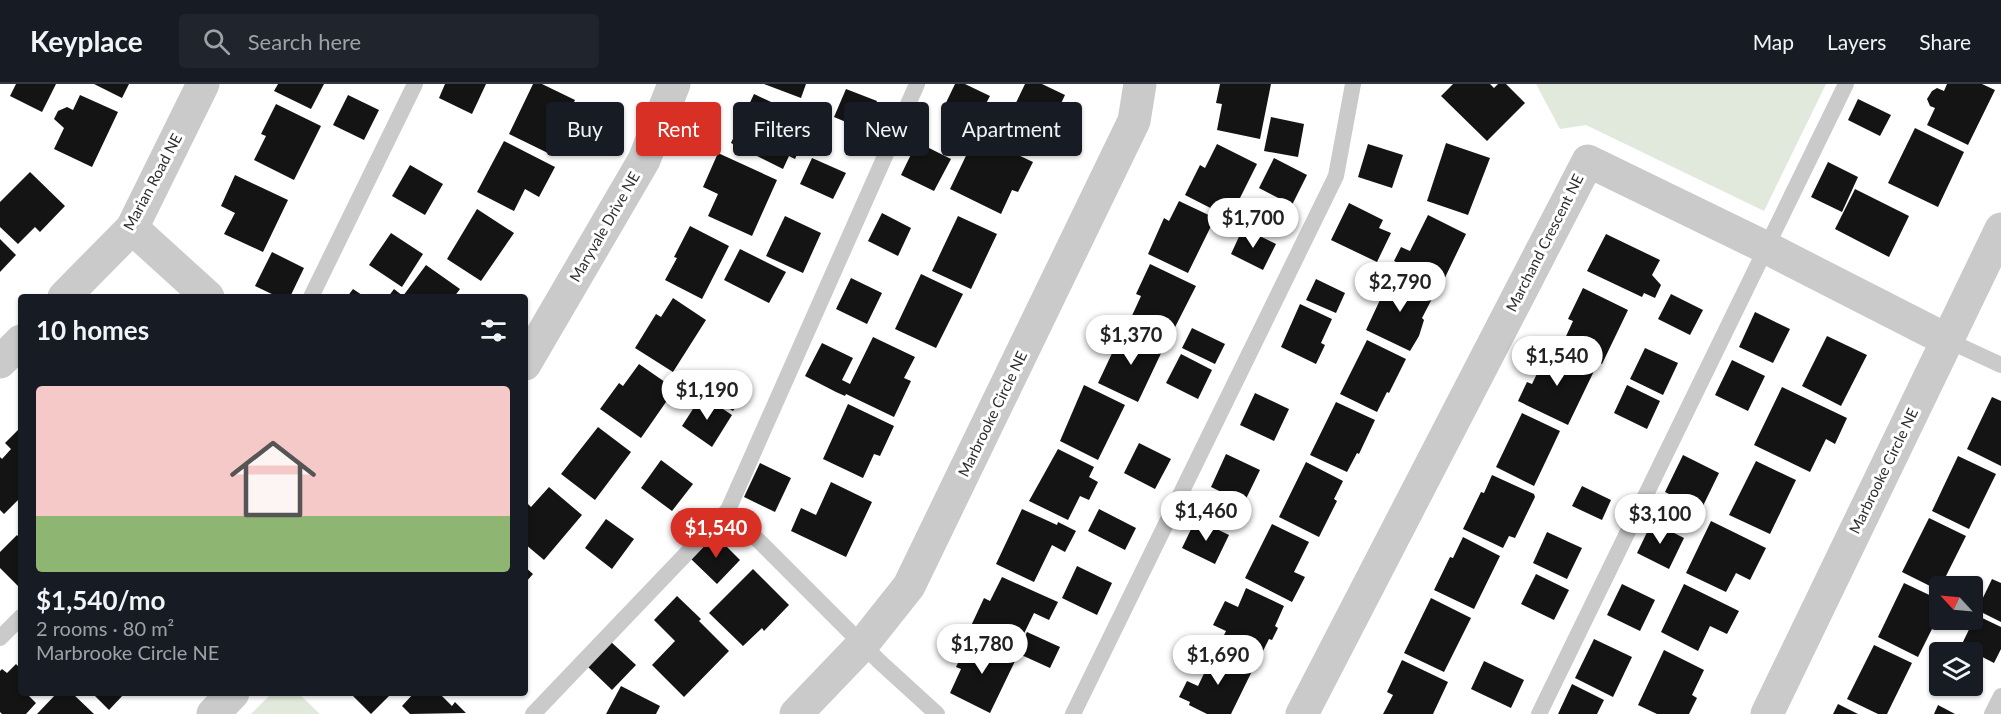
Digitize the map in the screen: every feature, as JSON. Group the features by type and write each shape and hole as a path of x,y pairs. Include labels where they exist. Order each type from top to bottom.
{"street":[{"name":"Marian Road NE","path":"67,294 132,228 203,84"},
{"name":"Maryvale Drive NE","path":"528,359 644,160 674,84"},
{"name":"Marbrooke Circle NE","path":"796,714 862,644 909,586 1134,121 1140,84"},
{"name":"Marchand Crescent NE","path":"1302,714 1588,161 1765,247 1947,340"},
{"path":"132,228 205,294"},
{"name":"Marbrooke Circle NE","path":"1767,714 2001,229"},
{"path":"0,362 18,343"},
{"path":"213,714 230,696"}],"lane":[{"path":"312,294 415,84"},
{"path":"533,714 728,510 917,84"},
{"path":"1073,714 1336,176 1353,84"},
{"path":"1539,714 1846,84"},
{"path":"1947,340 2001,365"},
{"path":"728,510 862,644 937,714"},
{"path":"0,638 18,620"},
{"path":"1992,714 2001,696"}],"shaded area":[{"path":"1536,84 1826,84 1764,211 1586,125 1560,129"},
{"path":"269,696 301,696 320,714 251,714"}],"building":[{"path":"16,84 56,84 42,112 10,96"},
{"path":"94,84 129,84 122,98"},
{"path":"278,84 324,84 311,109 274,91"},
{"path":"445,84 486,84 472,114 439,98"},
{"path":"533,84 542,84 575,100 574,102 546,102 546,152 509,134"},
{"path":"764,84 806,84 801,98"},
{"path":"955,84 965,84 990,96 987,102 946,102"},
{"path":"1025,84 1042,84 1065,95 1062,102 1016,102"},
{"path":"1220,84 1271,84 1260,139 1217,130 1222,104 1216,103"},
{"path":"1453,84 1490,84 1494,88 1498,84 1506,84 1525,103 1487,141 1441,96"},
{"path":"1947,84 1982,84 1995,90 1968,145 1927,125 1935,108 1930,106 1927,99 1937,88 1944,91"},
{"path":"846,89 877,101 844,102 844,121 834,117"},
{"path":"754,94 771,102 750,102"},
{"path":"80,95 118,112 92,167 54,149 64,128 54,119 58,111 67,107 73,110"},
{"path":"348,95 379,110 364,140 333,125"},
{"path":"1858,99 1891,115 1880,136 1848,120"},
{"path":"276,104 321,126 294,180 254,160 266,136 261,134"},
{"path":"1271,117 1304,124 1298,157 1264,151"},
{"path":"1915,128 1964,152 1938,207 1888,183"},
{"path":"504,141 555,167 539,197 525,189 514,211 477,192"},
{"path":"1446,143 1490,158 1468,215 1427,201"},
{"path":"1217,144 1257,164 1230,218 1185,195 1200,165 1205,168"},
{"path":"1368,144 1403,155 1392,188 1358,177"},
{"path":"929,148 951,159 934,191 901,175 910,156 929,156"},
{"path":"721,154 777,180 752,236 708,216 718,194 703,187 717,156"},
{"path":"757,156 789,156 783,169"},
{"path":"966,156 1020,156 1033,162 1018,192 1012,190 1001,214 950,189"},
{"path":"812,158 846,173 833,199 800,184"},
{"path":"1274,158 1307,175 1292,205 1259,188"},
{"path":"1828,162 1858,177 1842,212 1811,197"},
{"path":"410,165 443,184 425,215 392,196"},
{"path":"30,172 65,206 40,232 35,227 18,244 0,227 0,202"},
{"path":"235,175 288,200 263,252 224,234 235,213 221,206"},
{"path":"1855,189 1909,216 1889,257 1835,229"},
{"path":"1179,201 1215,218 1188,273 1148,254 1164,218 1169,221"},
{"path":"1349,203 1383,220 1379,228 1391,233 1377,262 1331,240"},
{"path":"477,209 514,233 481,281 447,259"},
{"path":"882,213 911,228 898,256 868,241"},
{"path":"1428,215 1466,234 1440,288 1402,270 1404,266 1394,261 1401,247 1410,251"},
{"path":"785,216 821,233 803,273 766,256"},
{"path":"958,216 997,234 971,289 932,271"},
{"path":"690,226 729,246 702,299 665,280"},
{"path":"1243,228 1276,244 1263,270 1231,254"},
{"path":"391,233 423,254 402,287 369,265"},
{"path":"1606,234 1660,260 1652,275 1661,285 1655,298 1644,293 1642,297 1587,271"},
{"path":"0,239 16,255 0,272"},
{"path":"740,249 786,272 769,303 724,280"},
{"path":"272,252 304,268 291,294 272,294 255,286"},
{"path":"1150,264 1196,286 1169,339 1130,320 1141,296 1136,294"},
{"path":"426,265 460,289 456,294 404,294"},
{"path":"921,274 963,294 936,348 895,329"},
{"path":"1392,274 1434,295 1422,318 1424,320 1419,336 1410,351 1366,330"},
{"path":"851,278 882,293 867,324 836,309"},
{"path":"1316,279 1345,293 1336,313 1306,300"},
{"path":"1583,288 1628,310 1602,364 1562,345 1573,321 1568,319"},
{"path":"353,289 360,294 349,294"},
{"path":"394,289 400,294 390,294"},
{"path":"1671,294 1703,310 1690,335 1658,319"},
{"path":"673,298 706,320 673,372 635,348 656,314 661,317"},
{"path":"1300,304 1332,319 1321,343 1325,345 1316,364 1281,347"},
{"path":"1755,312 1790,329 1773,363 1739,347"},
{"path":"1192,328 1225,344 1215,364 1182,348"},
{"path":"1129,330 1164,347 1138,402 1098,383 1115,347 1119,349"},
{"path":"1827,336 1867,355 1841,406 1802,386"},
{"path":"873,337 915,357 904,378 911,381 894,417 805,376 822,343 853,358 842,380 850,384"},
{"path":"1367,340 1406,359 1377,412 1340,394"},
{"path":"1645,348 1678,363 1663,395 1630,379"},
{"path":"1549,349 1594,371 1568,425 1518,401 1527,382 1532,384"},
{"path":"1181,354 1212,370 1198,399 1166,383"},
{"path":"1732,360 1765,376 1748,411 1715,395"},
{"path":"639,364 675,389 641,438 600,409 619,383 623,386"},
{"path":"717,374 746,392 733,411 704,393"},
{"path":"1084,385 1125,405 1098,460 1060,441"},
{"path":"1627,385 1660,401 1647,429 1614,413"},
{"path":"1782,387 1847,418 1835,444 1826,439 1810,472 1754,445"},
{"path":"1255,393 1289,409 1274,441 1240,425"},
{"path":"702,395 732,415 712,447 682,426"},
{"path":"1992,397 2001,401 2001,466 1967,449"},
{"path":"1336,402 1375,420 1359,454 1357,453 1347,472 1310,455"},
{"path":"848,404 894,426 880,456 874,454 863,478 823,459"},
{"path":"1522,413 1560,431 1534,486 1496,467"},
{"path":"598,427 631,452 595,500 561,474"},
{"path":"18,430 18,500 4,514 0,510 0,457 2,459 11,449 5,443"},
{"path":"1139,443 1171,459 1155,489 1124,473"},
{"path":"1058,449 1094,467 1089,477 1098,482 1089,500 1080,496 1068,520 1029,501"},
{"path":"1226,454 1260,470 1244,503 1211,487"},
{"path":"1683,455 1719,473 1701,510 1665,492"},
{"path":"1958,456 1996,474 1969,529 1932,511"},
{"path":"661,460 693,484 672,511 641,488"},
{"path":"1756,461 1796,480 1770,534 1729,515"},
{"path":"1306,462 1343,481 1334,499 1337,501 1319,537 1279,517"},
{"path":"760,463 791,478 775,512 744,497"},
{"path":"1492,475 1534,494 1535,497 1515,538 1509,536 1503,548 1463,529"},
{"path":"831,482 872,502 846,557 791,531 801,508 816,515"},
{"path":"1582,486 1611,500 1602,520 1572,506"},
{"path":"549,487 582,515 544,560 528,547 528,504 531,507"},
{"path":"1022,509 1076,531 1065,552 1052,545 1034,582 996,564"},
{"path":"1099,509 1136,528 1125,550 1088,531"},
{"path":"1929,518 1966,536 1946,576 1929,576 1929,586 1902,572"},
{"path":"606,519 634,539 612,569 585,548"},
{"path":"1196,519 1229,535 1215,564 1182,548"},
{"path":"1711,521 1766,548 1750,580 1736,573 1726,592 1686,573"},
{"path":"1652,522 1684,538 1669,569 1637,553"},
{"path":"1272,524 1309,542 1294,572 1305,577 1292,602 1245,578"},
{"path":"1547,532 1582,548 1567,579 1533,563"},
{"path":"17,535 18,586 0,568 0,552"},
{"path":"715,535 740,560 717,584 691,559"},
{"path":"1463,537 1500,556 1474,609 1434,590 1450,557 1453,558"},
{"path":"1077,566 1112,583 1097,615 1062,598"},
{"path":"753,569 789,605 764,631 762,628 743,646 709,613"},
{"path":"528,570 533,574 528,580"},
{"path":"1536,574 1569,590 1554,620 1521,604"},
{"path":"1002,577 1058,602 1049,620 1034,613 1016,650 970,628 984,598 990,601"},
{"path":"1992,579 2001,583 2001,622 1983,613 1983,598"},
{"path":"1904,583 1929,595 1929,630 1932,630 1918,657 1878,637"},
{"path":"1622,584 1655,600 1640,631 1607,615"},
{"path":"1684,584 1739,611 1727,634 1710,626 1698,651 1661,632"},
{"path":"1246,588 1284,606 1275,626 1278,628 1272,640 1269,639 1258,661 1220,643 1226,631 1213,625 1225,601 1238,607"},
{"path":"677,596 729,651 684,697 652,665 675,641 654,620"},
{"path":"1431,598 1471,618 1444,672 1404,653"},
{"path":"1983,618 2001,627 2001,649 1994,663 1983,657 1983,642 1963,642 1969,630 1983,630"},
{"path":"1027,632 1060,647 1050,668 1017,653"},
{"path":"971,637 1016,659 990,713 950,693 961,669 956,667"},
{"path":"1594,639 1632,657 1613,697 1575,678"},
{"path":"610,641 636,665 612,690 586,665"},
{"path":"1874,645 1912,663 1887,714 1878,714 1847,699"},
{"path":"1664,650 1704,670 1692,695 1697,698 1689,714 1657,714 1638,705"},
{"path":"1215,651 1253,669 1231,714 1207,714 1179,697 1187,681 1198,686"},
{"path":"1402,660 1448,682 1433,714 1383,714 1393,695 1387,692"},
{"path":"1484,661 1524,680 1511,708 1471,689"},
{"path":"16,664 18,666 18,696 29,696 36,703 26,714 2,714 0,712 0,671 2,669 7,673"},
{"path":"1572,684 1604,700 1597,714 1558,714"},
{"path":"621,686 660,706 656,714 606,714"},
{"path":"54,696 75,696 94,714 37,714"},
{"path":"95,696 122,696 109,710"},
{"path":"353,696 389,696 371,714"},
{"path":"411,696 442,696 452,706 455,702 466,713 410,714 402,706"},
{"path":"1838,704 1858,714 1833,714"},
{"path":"1938,705 1955,714 1934,714"}]}
